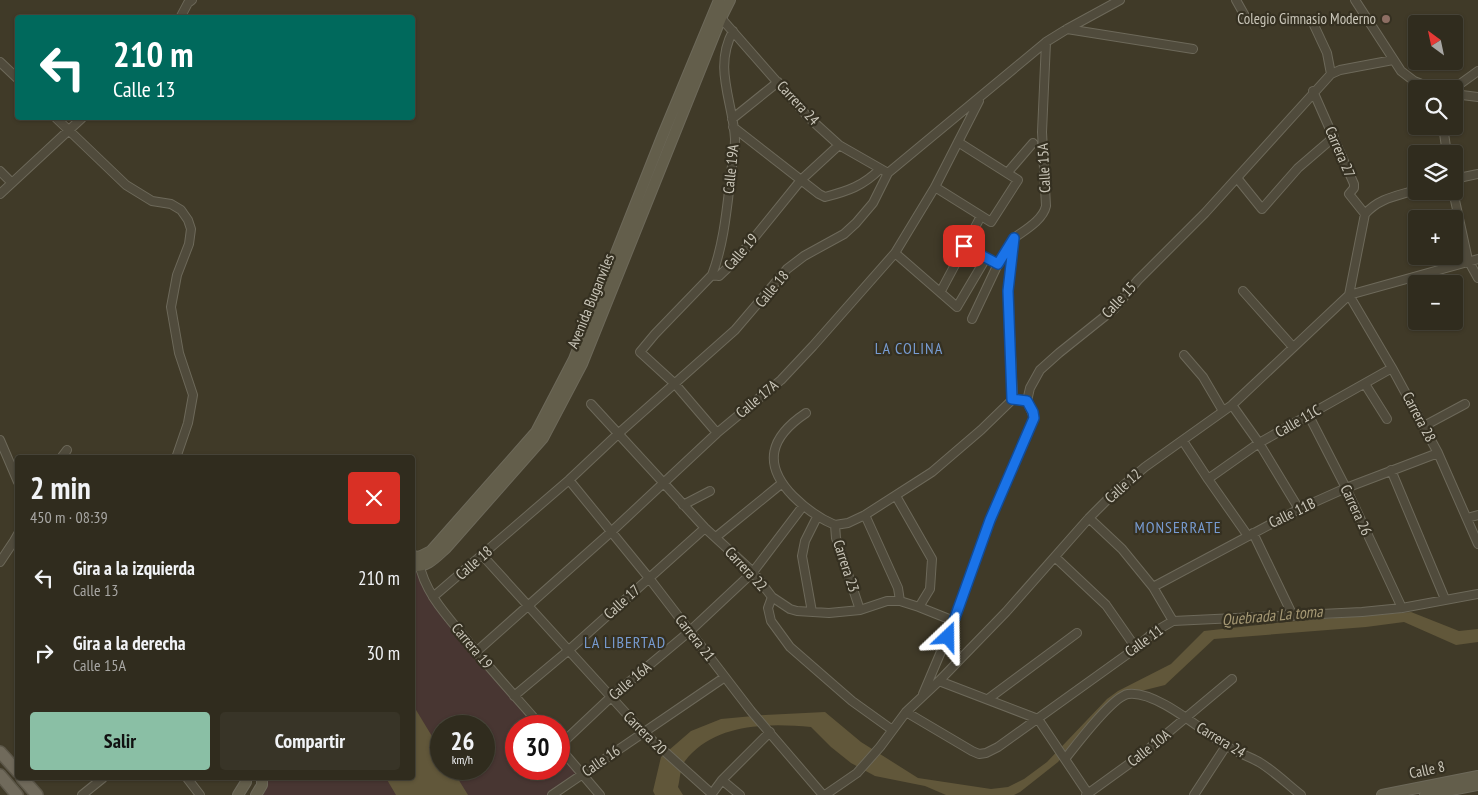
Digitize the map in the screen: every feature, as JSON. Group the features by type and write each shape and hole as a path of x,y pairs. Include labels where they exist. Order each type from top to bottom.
{"main road":[{"name":"Avenida Buganviles","path":"416,562 431,552 536,432 574,360 662,137 719,0"},
{"name":"Avenida Buganviles","path":"416,562 432,561 446,548 543,438 582,364 721,18 730,0"},
{"path":"0,752 15,769"},
{"path":"0,775 18,795"},
{"name":"Calle 8","path":"1382,795 1478,776"},
{"path":"24,780 37,795"},
{"path":"238,795 246,780"},
{"path":"256,795 262,785 262,780"},
{"name":"Calle 8","path":"1425,795 1457,792 1478,785"}],"street":[{"path":"182,15 188,2 192,0"},
{"name":"Calle 18","path":"433,597 569,480 735,330 787,269 804,256 844,234 856,223 873,203 888,173 1046,42 1120,0"},
{"path":"1236,0 1245,16"},
{"path":"1359,2 1393,60 1406,76 1412,80"},
{"name":"Carrera 24","path":"721,18 807,116 839,145 888,173"},
{"path":"1313,23 1327,53 1331,74"},
{"path":"1067,29 1193,49"},
{"name":"Calle 19A","path":"712,275 718,261 729,196 735,141 726,90 724,61 727,43 734,32"},
{"name":"Calle 15A","path":"1014,238 1038,219 1045,211 1046,206 1042,132 1046,42"},
{"name":"Calle 15","path":"1027,401 1030,388 1040,370 1114,309 1138,280 1205,213 1313,91 1331,74 1340,70 1393,60"},
{"path":"0,62 15,76"},
{"path":"1463,82 1478,71"},
{"path":"778,82 733,123 801,180 825,197 857,187 870,179 880,169"},
{"name":"Carrera 27","path":"1313,91 1354,184 1354,188 1349,194 1365,214"},
{"path":"1463,95 1478,97"},
{"name":"Calle 17A","path":"476,652 611,532 716,433 781,380 812,346 895,253 935,187 980,98"},
{"path":"58,120 126,185 152,202 171,204 182,210 188,220 191,229 189,244 177,275 172,307 179,353 193,395 188,423 177,455"},
{"path":"0,194 80,120"},
{"path":"1237,178 1262,209 1298,168 1334,137"},
{"path":"935,187 991,222 1018,180 958,142"},
{"path":"1008,172 1033,143"},
{"name":"Calle 19","path":"675,384 640,352 712,275 718,276 737,259 801,180 839,145"},
{"path":"0,171 12,183"},
{"path":"1463,177 1478,174"},
{"path":"1349,295 1365,214 1380,201 1408,192"},
{"path":"1455,200 1468,260 1478,278"},
{"path":"941,292 981,216"},
{"path":"972,319 998,264 1014,238"},
{"path":"835,525 865,515 932,472 981,430 1012,399 1008,291 1014,238"},
{"path":"964,246 998,264"},
{"path":"895,253 957,307 986,258"},
{"name":"Calle 12","path":"824,795 835,791 857,773 880,747 891,729 906,712 1006,612 1089,518 1112,495 1145,467 1232,405 1349,295 1468,260 1478,259"},
{"path":"1243,292 1294,347"},
{"name":"Carrera 28","path":"1349,295 1392,368 1438,453 1478,544"},
{"path":"1184,354 1202,377 1224,411"},
{"name":"Calle 11C","path":"1208,479 1259,443 1392,368"},
{"path":"675,384 716,433"},
{"path":"1365,384 1387,419"},
{"path":"921,697 954,622 990,520 1034,418 1027,401 1012,399"},
{"name":"Carrera 22","path":"591,404 705,528 753,572 772,597 768,608 771,621 790,647 852,701 891,729"},
{"path":"1424,426 1465,404"},
{"path":"1232,405 1259,443 1299,509"},
{"name":"Carrera 23","path":"806,413 786,430 777,445 773,464 781,484 803,506 817,517 835,525 836,538 860,610"},
{"name":"Carrera 26","path":"1308,414 1346,488 1402,608"},
{"path":"0,440 15,475"},
{"path":"1183,441 1208,479 1251,534 1294,616"},
{"path":"63,455 67,450"},
{"name":"Calle 11B","path":"1152,587 1299,509 1346,488 1438,453"},
{"path":"1391,470 1444,600"},
{"name":"Carrera 21","path":"569,480 649,578 751,711 824,795"},
{"path":"716,537 781,484"},
{"path":"684,505 710,491"},
{"path":"896,496 932,559 930,589 919,607"},
{"name":"Calle 16A","path":"570,736 611,697 690,631 753,572 803,506"},
{"path":"865,515 898,588 900,601"},
{"path":"1467,518 1478,515"},
{"path":"812,612 802,556 804,541 817,517"},
{"path":"1089,518 1122,549 1152,587 1174,621"},
{"name":"Calle 17","path":"514,696 569,650 705,528"},
{"path":"0,562 15,539"},
{"name":"Carrera 20","path":"482,555 643,732 712,795"},
{"path":"1055,557 1106,605 1136,648"},
{"name":"Carrera 19","path":"416,562 433,597 476,652 531,715"},
{"name":"Calle 11","path":"1038,719 1136,648 1154,632 1174,621 1294,616 1402,608 1478,594"},
{"path":"772,597 790,609 812,612 860,610 887,601 900,601 954,622"},
{"path":"988,699 1077,633"},
{"name":"Calle 16","path":"552,795 725,677"},
{"name":"Calle 10A","path":"1088,795 1140,756 1232,679"},
{"path":"939,681 1038,719 1088,795"},
{"name":"Carrera 24","path":"1065,759 1102,715 1120,698 1130,694 1137,695 1153,699 1186,718 1226,746 1260,763 1301,795"},
{"path":"906,712 980,754 998,747 1038,719"},
{"path":"712,795 722,780 768,730"},
{"path":"1194,795 1226,746"},
{"path":"570,759 600,795"},
{"path":"82,795 100,780"},
{"path":"189,780 200,795"},
{"path":"722,780 740,795"}],"shaded area":[{"path":"415,566 420,567 433,597 532,715 505,715 505,780 570,780 570,759 583,774 552,795 256,795 261,780 415,780"},
{"path":"1411,612 1459,631 1478,629 1478,642 1456,645 1404,622 1366,627 1214,639 1165,685 1121,696 1069,748 1058,762 1014,795 946,795 925,786 875,776 851,763 811,727 777,725 743,728 726,732 711,739 697,748 683,764 678,787 683,795 655,795 653,791 661,757 691,731 721,719 825,712 861,742 918,778 991,789 1008,787 1024,779 1047,762 1107,699 1118,691 1171,664 1204,631 1285,622"},
{"path":"415,708 430,733 430,780 459,780 468,795 396,795 387,780 415,780"}],"place":[{"name":"Colegio Gimnasio Moderno","path":"1386,19"}],"district":[{"name":"LA COLINA","path":"909,348"},
{"name":"MONSERRATE","path":"1178,527"},
{"name":"LA LIBERTAD","path":"625,642"}],"route":[{"path":"948,637 990,520 1034,418 1027,401 1012,399 1008,291 1014,238 998,264 964,246"}],"water label":[{"name":"Quebrada La toma","path":"1272,615"}]}
